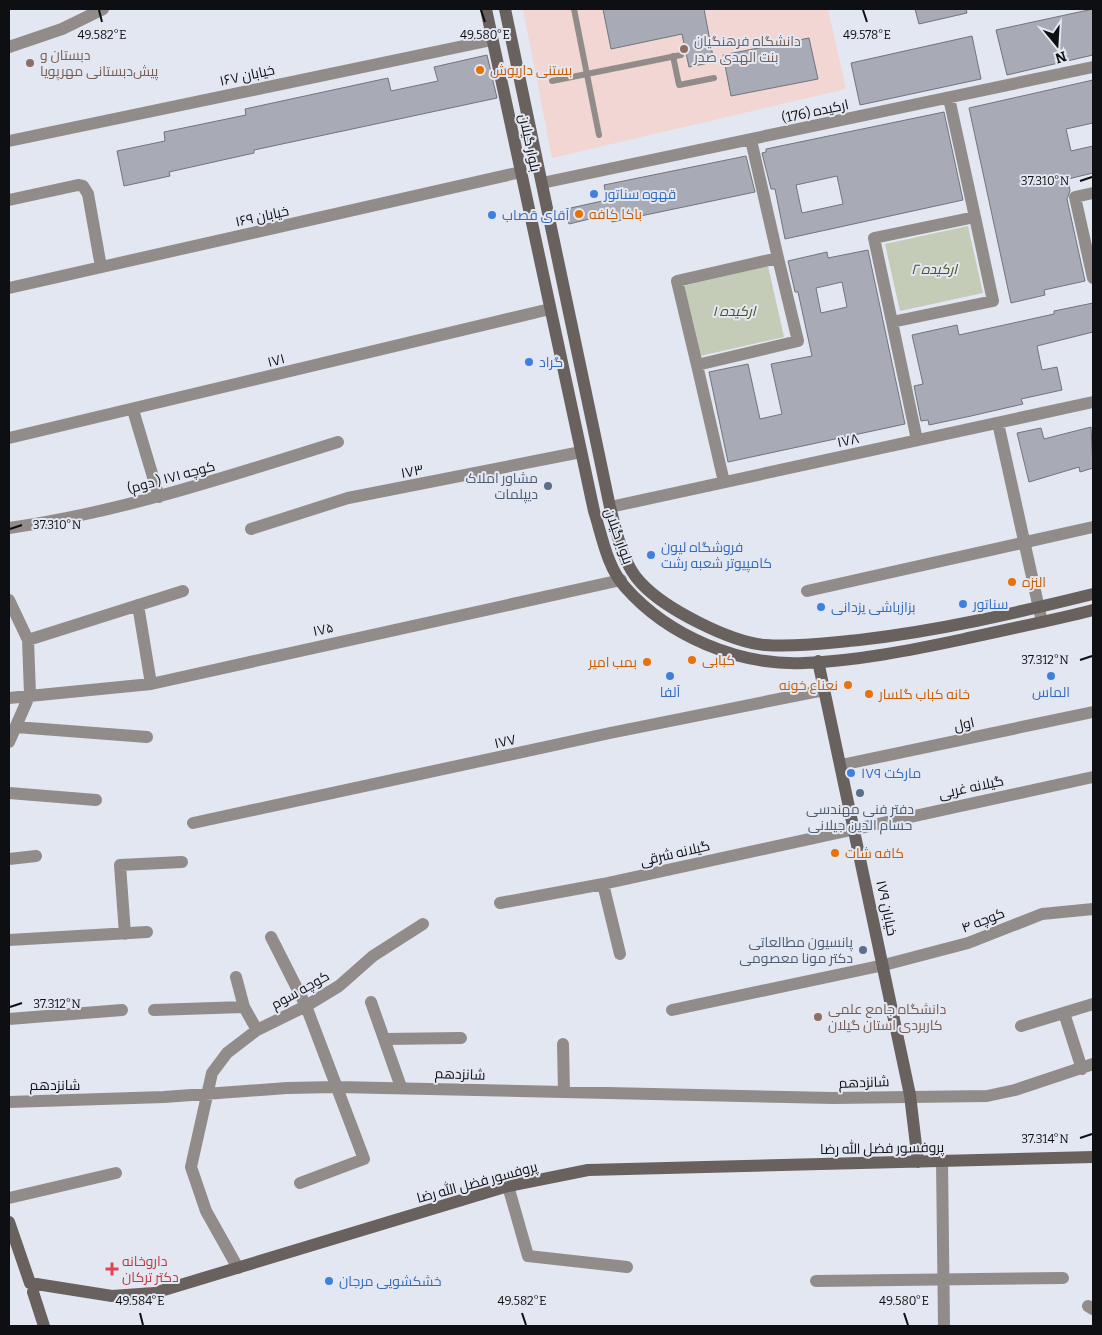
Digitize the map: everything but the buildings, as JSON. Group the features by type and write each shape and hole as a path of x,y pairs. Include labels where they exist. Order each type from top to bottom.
{"main road":[{"name":"بلوار گیلان","path":"486,9 550,309 566,372 594,510 610,562 620,580 658,618 706,646 761,660 803,663 910,650 1093,610"},
{"name":"بلوار گیلان","path":"505,9 610,507 624,556 641,583 671,608 713,630 763,644 823,644 905,634 1093,594"},
{"name":"خیابان ۱۷۹","path":"818,661 856,828 884,964 910,1095 918,1162"},
{"name":"پروفسور فضل الله رضا","path":"32,1288 112,1296 154,1292 508,1186 588,1170 1093,1157"},
{"path":"9,1222 44,1326"}],"street":[{"path":"9,47 62,29 104,9"},
{"name":"خیابان ۱۶۷","path":"9,141 492,40"},
{"name":"ارکیده (176)","path":"542,184 1093,67"},
{"path":"892,322 993,301 950,98"},
{"path":"697,365 798,341 751,140"},
{"name":"خیابان ۱۶۹","path":"9,288 521,172"},
{"path":"9,200 78,185 83,186 88,194 101,267"},
{"path":"1093,194 1075,197 1093,280"},
{"path":"917,440 874,238 975,216"},
{"path":"724,482 677,281 778,258"},
{"name":"۱۷۱","path":"9,438 133,410 550,309"},
{"name":"۱۷۸","path":"610,507 1093,402"},
{"path":"133,410 159,497"},
{"path":"998,423 1042,622"},
{"name":"کوچه ۱۷۱ ( دوم)","path":"9,528 60,521 159,497 338,442"},
{"name":"۱۷۳","path":"251,529 348,498 581,452"},
{"path":"807,591 1093,527"},
{"name":"۱۷۵","path":"9,698 30,694 151,684 620,580"},
{"path":"28,640 183,591"},
{"path":"9,600 28,640 30,694 9,742"},
{"path":"138,605 151,684"},
{"name":"۱۷۷","path":"193,823 610,733 824,690"},
{"name":"اول","path":"841,765 1093,712"},
{"path":"16,726 147,737"},
{"name":"گیلانه غربی","path":"856,828 1093,777"},
{"path":"9,793 96,800"},
{"name":"گیلانه شرقی","path":"500,903 603,884 856,828"},
{"path":"9,859 36,856"},
{"path":"124,934 120,865 182,862"},
{"path":"603,884 620,954"},
{"name":"کوچه ۴","path":"672,1010 884,964 968,943 1042,914 1093,909"},
{"name":"کوچه سوم","path":"238,1268 206,1211 191,1167 212,1073 228,1053 257,1030 306,1006 339,986 373,956 423,924"},
{"path":"9,940 147,932"},
{"path":"271,937 306,1006 364,1158 300,1183"},
{"path":"236,977 244,1007 257,1030"},
{"path":"371,1002 401,1087"},
{"path":"1021,1026 1093,1004"},
{"path":"154,1010 244,1007"},
{"path":"9,1019 122,1010"},
{"path":"1064,1013 1087,1066"},
{"path":"385,1039 461,1038"},
{"path":"563,1044 564,1092"},
{"name":"شانزدهم","path":"9,1102 337,1087 833,1098 910,1095 987,1096 1015,1090 1087,1066"},
{"path":"942,1161 944,1326"},
{"path":"9,1198 116,1173"},
{"path":"508,1186 528,1256 627,1266"},
{"path":"816,1281 1063,1278"}],"lane":[{"path":"574,9 599,135"},
{"path":"552,81 682,55"},
{"path":"673,56 679,85 714,78"}],"shaded area":[{"name":"دانشگاه فرهنگیان بنت الهدی صدر","path":"523,9 828,9 846,89 552,158"}],"green space":[{"name":"ارکیده ۲","path":"968,226 983,293 900,311 885,244"},
{"name":"ارکیده ۱","path":"768,266 784,337 700,356 683,286"}],"place":[{"name":"دانشگاه فرهنگیان بنت الهدی صدر","path":"684,49"},
{"name":"دبستان و پیش‌دبستانی مهرپویا","path":"30,63"},
{"name":"بستنی داریوش","path":"480,70"},
{"name":"قهوه سناتور","path":"594,194"},
{"name":"باکا کافه","path":"579,214"},
{"name":"آقای قصاب","path":"492,215"},
{"name":"گراد","path":"529,362"},
{"name":"مشاور املاک دیپلمات","path":"548,486"},
{"name":"فروشگاه لیون کامپیوتر شعبه رشت","path":"651,555"},
{"name":"النزه","path":"1012,582"},
{"name":"سناتور","path":"963,604"},
{"name":"بزازباشی یزدانی","path":"821,607"},
{"name":"کبابی","path":"692,660"},
{"name":"بمب امیر","path":"647,662"},
{"name":"آلفا","path":"670,676"},
{"name":"الماس","path":"1051,676"},
{"name":"نعناع خونه","path":"848,685"},
{"name":"خانه کباب گلسار","path":"869,694"},
{"name":"۱۷۹ مارکت","path":"851,773"},
{"name":"دفتر فنی مهندسی حسام‌ الدین جیلانی","path":"860,793"},
{"name":"کافه شات","path":"835,853"},
{"name":"پانسیون مطالعاتی دکتر مونا معصومی","path":"863,950"},
{"name":"دانشگاه جامع علمی کاربردی استان گیلان","path":"818,1017"},
{"name":"داروخانه دکتر ترکان","path":"112,1269"},
{"name":"خشکشویی مرجان","path":"329,1281"}]}
